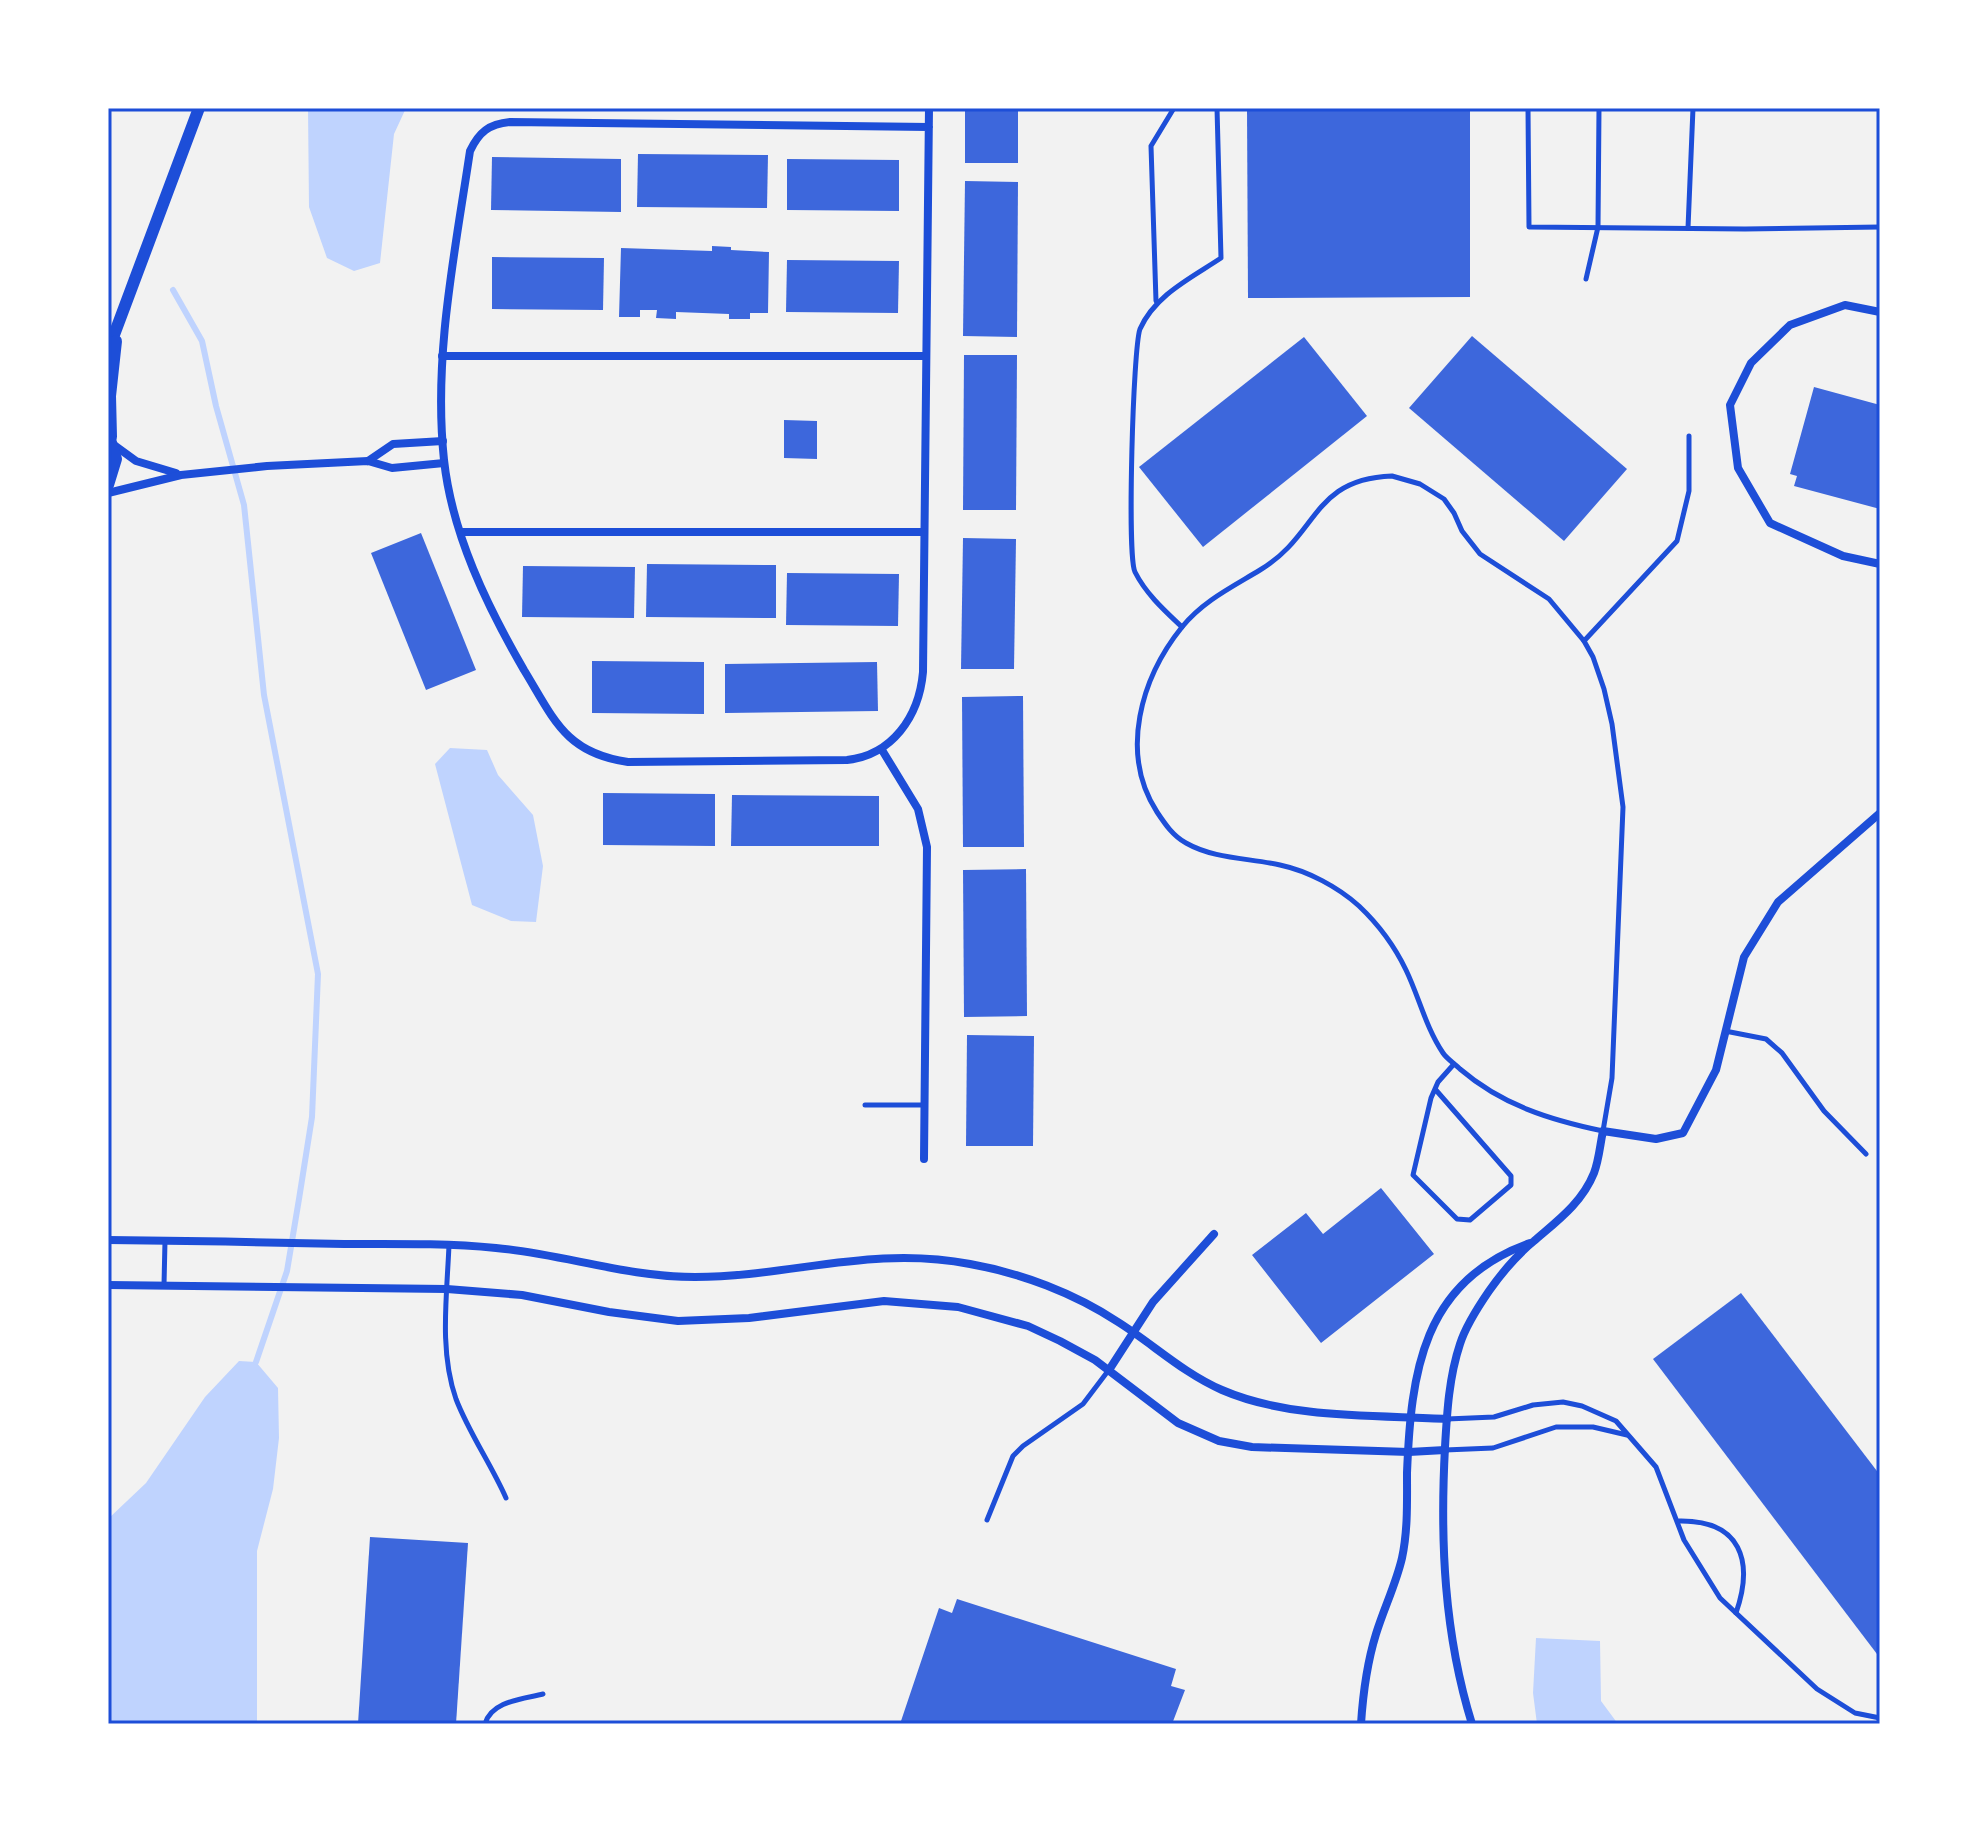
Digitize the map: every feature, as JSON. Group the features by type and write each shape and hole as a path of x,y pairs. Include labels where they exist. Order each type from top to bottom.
{"street":[{"path":"108,351 199,108"},
{"path":"929,108 929,127 922,686 895,739 865,758 847,760 628,762 594,754 578,746 554,720 486,600 462,532 444,463 442,356 470,151 485,129 497,123 510,122 929,127"},
{"path":"1880,312 1845,305 1790,325 1751,363 1730,405 1738,468 1770,523 1843,556 1880,564"},
{"path":"108,485 116,459 111,439 110,396 118,330"},
{"path":"442,356 926,356"},
{"path":"111,439 136,461 181,475"},
{"path":"368,461 393,444 443,441"},
{"path":"108,493 181,475 267,466 368,461 392,468 444,463"},
{"path":"462,532 924,532"},
{"path":"882,750 918,809 927,847 924,1159"},
{"path":"1472,1724 1456,1663 1446,1599 1443,1513 1447,1419 1456,1358 1465,1331 1491,1287 1531,1243 1574,1205 1586,1189 1594,1172 1603,1131 1656,1139 1683,1133 1716,1070 1744,957 1778,902 1880,813"},
{"path":"1109,1370 1153,1302 1214,1234"},
{"path":"108,1240 449,1245 532,1253 626,1271 694,1277 858,1259 942,1260 994,1269 1083,1301 1199,1379 1251,1401 1283,1409 1447,1419"},
{"path":"1361,1724 1370,1654 1402,1558 1411,1417 1416,1373 1423,1346 1443,1309 1470,1277 1508,1251 1531,1243"},
{"path":"108,1285 447,1289 522,1295 645,1318 678,1321 749,1318 884,1301 958,1307 1028,1326 1060,1341 1109,1370 1178,1423 1219,1441 1252,1447 1409,1452 1445,1450"}],"lane":[{"path":"1156,302 1151,146 1174,108"},
{"path":"1182,627 1159,607 1133,570 1131,524 1135,369 1139,331 1156,302 1221,258 1217,108"},
{"path":"1528,108 1529,227 1880,227"},
{"path":"1586,279 1598,227 1599,108"},
{"path":"1688,228 1693,108"},
{"path":"1584,641 1677,541 1689,491 1689,436"},
{"path":"1392,476 1420,484 1444,499 1462,531 1480,554 1534,586 1584,641 1604,689 1623,807 1612,1078 1603,1131 1546,1118 1522,1108 1479,1086 1454,1064 1444,1054 1393,947 1359,906 1330,886 1296,869 1200,850 1172,832 1153,806 1140,776 1137,736 1143,697 1182,627 1220,593 1273,563 1290,549 1314,514 1337,491 1365,479 1392,476"},
{"path":"1725,1031 1766,1039 1782,1053 1824,1111 1866,1154"},
{"path":"1435,1089 1511,1176 1511,1185 1470,1220 1457,1219 1413,1175 1435,1089 1454,1064"},
{"path":"865,1105 924,1105"},
{"path":"164,1286 165,1241"},
{"path":"449,1245 447,1348 456,1398 506,1498"},
{"path":"987,1520 1013,1456 1083,1404 1109,1370"},
{"path":"1447,1419 1494,1417 1533,1405 1563,1402 1601,1413 1616,1421 1656,1467 1684,1540 1720,1598 1817,1689 1855,1713 1880,1718"},
{"path":"1445,1450 1493,1448 1556,1427 1593,1427 1628,1435"},
{"path":"1679,1521 1693,1521 1726,1531 1740,1550 1745,1567 1744,1590 1736,1613"},
{"path":"485,1724 487,1715 494,1709 514,1700 543,1694"}],"water":[{"path":"308,108 406,108 394,134 380,263 354,271 327,258 309,207"},
{"path":"450,748 487,750 498,775 533,815 543,866 536,922 511,921 472,905 435,764"},
{"path":"239,1361 256,1362 278,1388 279,1438 273,1489 257,1551 257,1724 108,1724 108,1519 146,1483 205,1397"},
{"path":"1536,1638 1600,1641 1601,1701 1618,1724 1537,1724 1533,1693"}],"building":[{"path":"965,108 1018,108 1018,163 965,163"},
{"path":"1247,108 1470,108 1470,297 1248,298"},
{"path":"638,154 768,155 767,208 637,207"},
{"path":"492,157 621,159 621,212 491,210"},
{"path":"787,159 899,160 899,211 787,210"},
{"path":"965,181 1018,182 1017,337 963,336"},
{"path":"712,246 769,252 768,313 750,313 750,319 729,319 729,314 676,312 676,319 656,318 657,310 640,310 640,317 619,317 621,248 712,251"},
{"path":"492,257 604,258 603,310 492,309"},
{"path":"787,260 899,261 898,313 786,312"},
{"path":"1472,336 1627,469 1564,541 1409,408"},
{"path":"1304,337 1367,416 1203,547 1139,467"},
{"path":"964,355 1017,355 1016,510 963,510"},
{"path":"1814,387 1880,405 1880,509 1794,486 1797,476 1790,474"},
{"path":"784,420 817,421 817,459 784,458"},
{"path":"421,533 476,670 426,690 371,553"},
{"path":"963,538 1016,539 1014,669 961,669"},
{"path":"647,564 776,565 776,618 646,617"},
{"path":"523,566 635,567 634,618 522,617"},
{"path":"787,573 899,574 898,626 786,625"},
{"path":"592,661 704,662 704,714 592,713"},
{"path":"877,662 878,711 725,713 725,664"},
{"path":"1023,696 1024,847 963,847 962,697"},
{"path":"603,793 715,794 715,846 603,845"},
{"path":"732,795 879,796 879,846 731,846"},
{"path":"1026,869 1027,1016 964,1017 963,870"},
{"path":"967,1035 1034,1036 1033,1146 966,1146"},
{"path":"1381,1188 1434,1254 1321,1343 1252,1255 1306,1213 1323,1234"},
{"path":"1741,1293 1880,1475 1880,1658 1653,1359"},
{"path":"370,1537 468,1543 456,1724 358,1724"},
{"path":"957,1599 1176,1669 1171,1686 1185,1690 1172,1724 900,1724 939,1608 952,1613"}],"waterway":[{"path":"173,290 202,341 216,406 244,505 264,695 318,974 312,1117 299,1199 287,1271 256,1362"}]}
